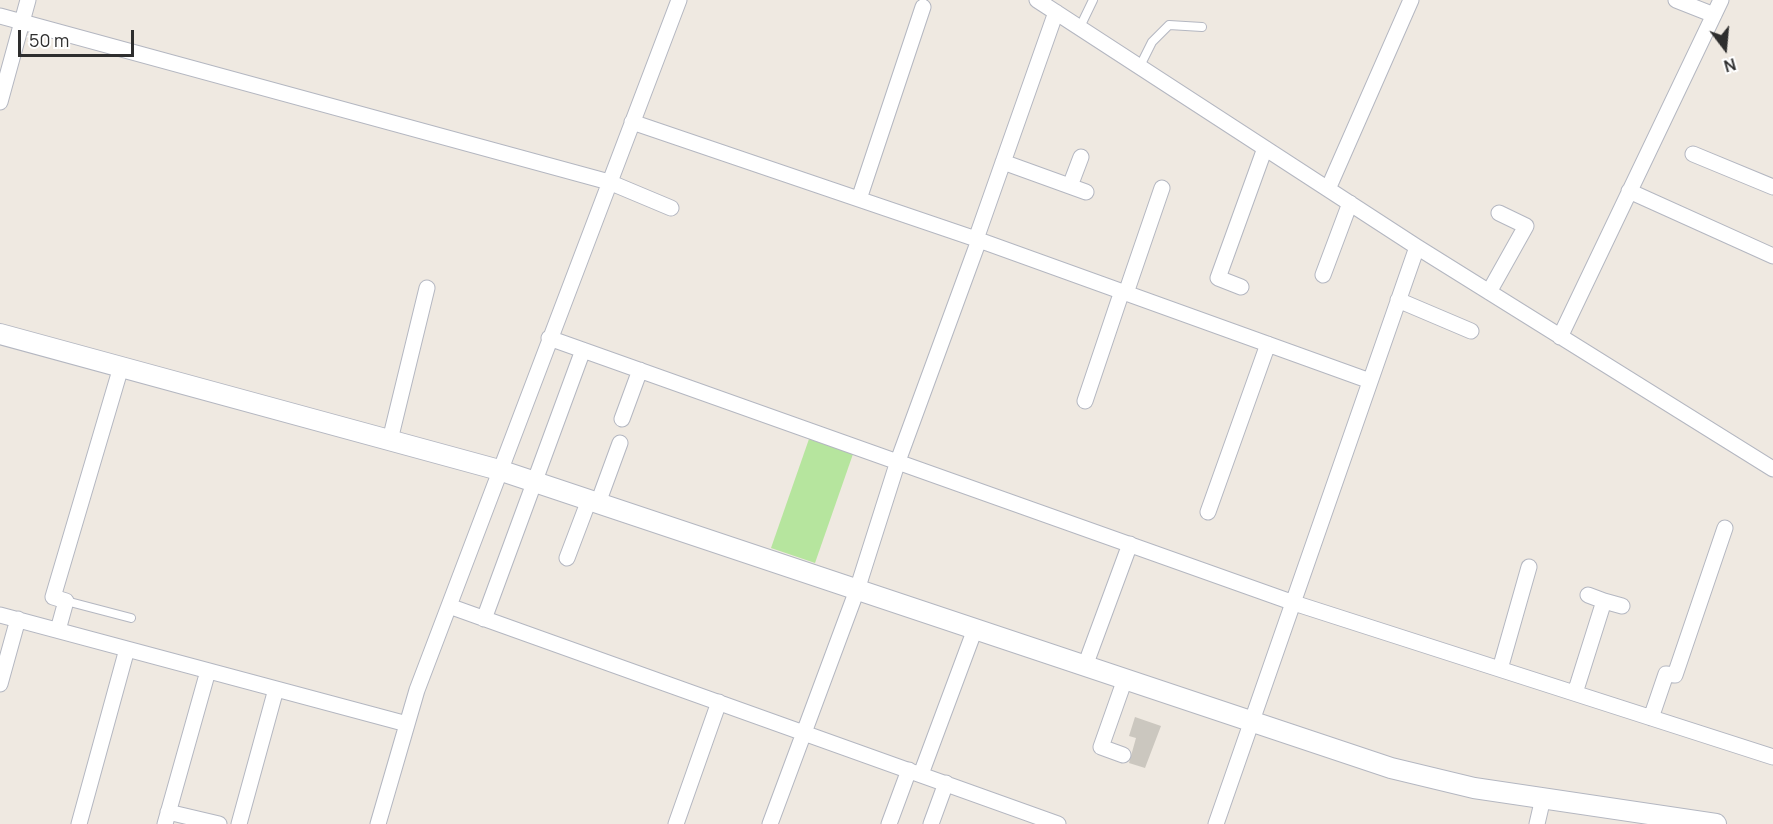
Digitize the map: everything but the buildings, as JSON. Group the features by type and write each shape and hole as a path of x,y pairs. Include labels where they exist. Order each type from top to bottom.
{"street":[{"path":"0,102 28,0"},
{"path":"378,824 407,724 448,606 679,0"},
{"path":"1037,0 1417,247 1773,468"},
{"path":"1328,189 1411,0"},
{"path":"1676,0 1714,15"},
{"path":"1560,337 1721,0"},
{"path":"859,199 923,7"},
{"path":"770,824 856,590 898,461 1056,12"},
{"path":"0,16 609,182 671,208"},
{"path":"632,122 977,239 1371,381"},
{"path":"1242,287 1218,278 1265,148"},
{"path":"1693,154 1773,188"},
{"path":"1070,186 1081,157"},
{"path":"1003,162 1086,192"},
{"path":"1085,401 1162,188"},
{"path":"1629,191 1773,256"},
{"path":"1323,275 1350,203"},
{"path":"1489,292 1526,226 1499,213"},
{"path":"1216,824 1254,722 1417,247"},
{"path":"390,440 426,288"},
{"path":"1398,300 1471,331"},
{"path":"0,334 499,470 1391,768 1474,788 1716,824"},
{"path":"549,338 1294,603 1773,757"},
{"path":"1208,512 1268,344"},
{"path":"484,619 583,350"},
{"path":"58,630 66,601 53,597 120,367"},
{"path":"622,419 640,370"},
{"path":"567,558 621,443"},
{"path":"1652,718 1665,674 1675,675 1725,528"},
{"path":"1085,666 1130,544"},
{"path":"1500,669 1529,567"},
{"path":"1588,595 1622,606"},
{"path":"1575,693 1604,601"},
{"path":"448,606 946,783 1020,818 1058,824"},
{"path":"0,615 407,724"},
{"path":"0,684 18,619"},
{"path":"889,824 915,772 975,629"},
{"path":"79,824 127,649"},
{"path":"208,671 166,818 219,824"},
{"path":"1123,755 1101,747 1125,680"},
{"path":"239,824 276,689"},
{"path":"676,824 719,702"},
{"path":"931,824 946,783"},
{"path":"1538,824 1543,798"}],"lane":[{"path":"1080,27 1093,0"},
{"path":"1140,66 1152,42 1169,25 1202,27"},
{"path":"66,601 131,618"}],"green space":[{"path":"809,439 853,454 815,563 771,548"}]}
